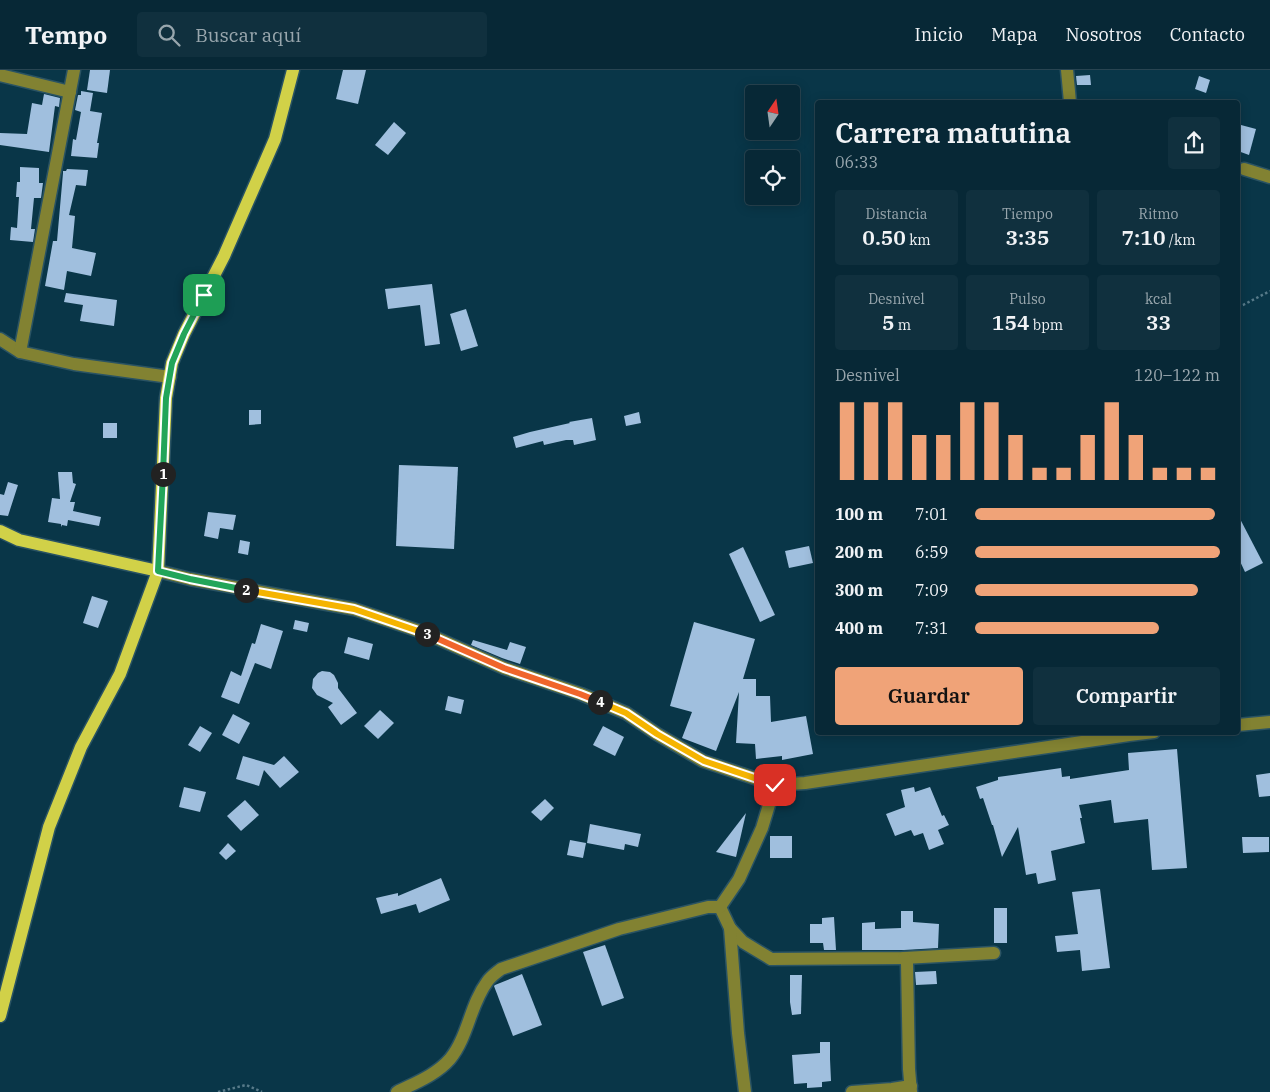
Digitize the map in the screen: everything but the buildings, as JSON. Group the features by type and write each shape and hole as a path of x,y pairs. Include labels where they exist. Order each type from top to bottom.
{"main road":[{"path":"0,1016 49,826 81,747 120,674 158,571 166,398 172,363 184,334 224,256 275,139 293,70"},
{"path":"0,531 19,540 158,571"}],"street":[{"path":"20,352 74,70"},
{"path":"1067,70 1070,100"},
{"path":"0,75 70,92"},
{"path":"1244,169 1270,177"},
{"path":"0,339 20,352 74,364 170,377"},
{"path":"158,571 190,579 354,609 425,633 504,668 580,694 626,713 657,734 704,761 775,785 805,783 1122,735"},
{"path":"1240,725 1270,722"},
{"path":"720,907 739,879 762,828 775,785"},
{"path":"397,1092 435,1073 450,1060 459,1045 481,992 488,980 501,969 618,929 708,907 720,907"},
{"path":"720,907 730,928 743,942 770,959 904,958 994,953"},
{"path":"730,928 738,1033 745,1092"},
{"path":"852,1092 911,1089 907,963 904,958"}],"path":[{"path":"1240,306 1270,291"},
{"path":"218,1092 246,1085 262,1092"}],"route":[{"path":"204,295 172,363 166,398 158,571 190,579 354,609 425,633 504,668 580,694 626,713 657,734 704,761 775,785"}]}
